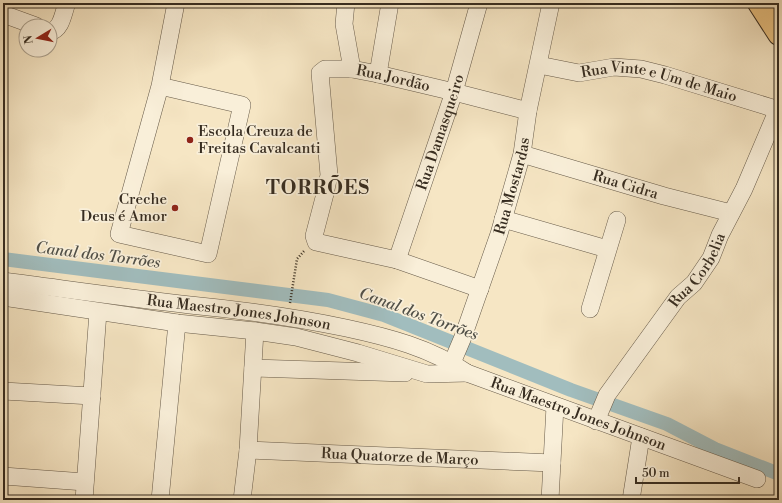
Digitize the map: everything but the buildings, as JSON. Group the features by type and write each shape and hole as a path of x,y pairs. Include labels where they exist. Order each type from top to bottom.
{"highway":[{"path":"758,3 779,34"}],"street":[{"path":"58,28 67,3"},
{"path":"160,86 242,105 208,254 119,234 160,86 176,3"},
{"path":"346,3 344,24 352,69"},
{"path":"378,74 390,3"},
{"name":"Rua Damasqueiro","path":"397,260 454,92 479,3"},
{"name":"Rua Mostardas","path":"457,350 480,289 522,154 528,111 551,3"},
{"path":"3,14 18,19"},
{"name":"Rua Vinte e Um de Maio","path":"539,65 579,73 614,67 641,69 665,74 778,110"},
{"name":"Rua Jordão","path":"397,260 316,240 329,175 320,73 323,70 352,69 454,92 528,111"},
{"name":"Rua Corbelia","path":"596,420 607,395 678,297 694,283 711,258 720,235 744,189 778,110"},
{"name":"Rua Cidra","path":"522,154 664,196 731,213"},
{"path":"503,219 607,249"},
{"path":"590,309 617,220"},
{"path":"397,260 480,289"},
{"name":"Rua Maestro Jones Johnson","path":"3,281 190,305 226,308 319,322 413,346 457,350 467,373"},
{"name":"Rua Maestro Jones Johnson","path":"3,297 177,323 296,337 358,353 427,374 467,373 757,479"},
{"path":"84,500 98,312"},
{"path":"160,500 177,323"},
{"path":"242,500 248,450 255,331"},
{"path":"253,368 427,374"},
{"path":"3,391 92,396"},
{"path":"550,500 555,406"},
{"path":"631,500 641,437"},
{"name":"Rua Quatorze de Março","path":"248,450 552,463"},
{"path":"3,476 85,482"}],"path":[{"path":"290,309 296,265"}],"waterway":[{"name":"Canal dos Torrões","path":"3,259 328,300 384,315 571,390 667,424 715,449 779,474"}],"place":[{"name":"Escola Creuza de Freitas Cavalcanti","path":"190,140"},
{"name":"Creche Deus é Amor","path":"175,208"}],"district":[{"name":"TORRÕES","path":"318,187"}]}
